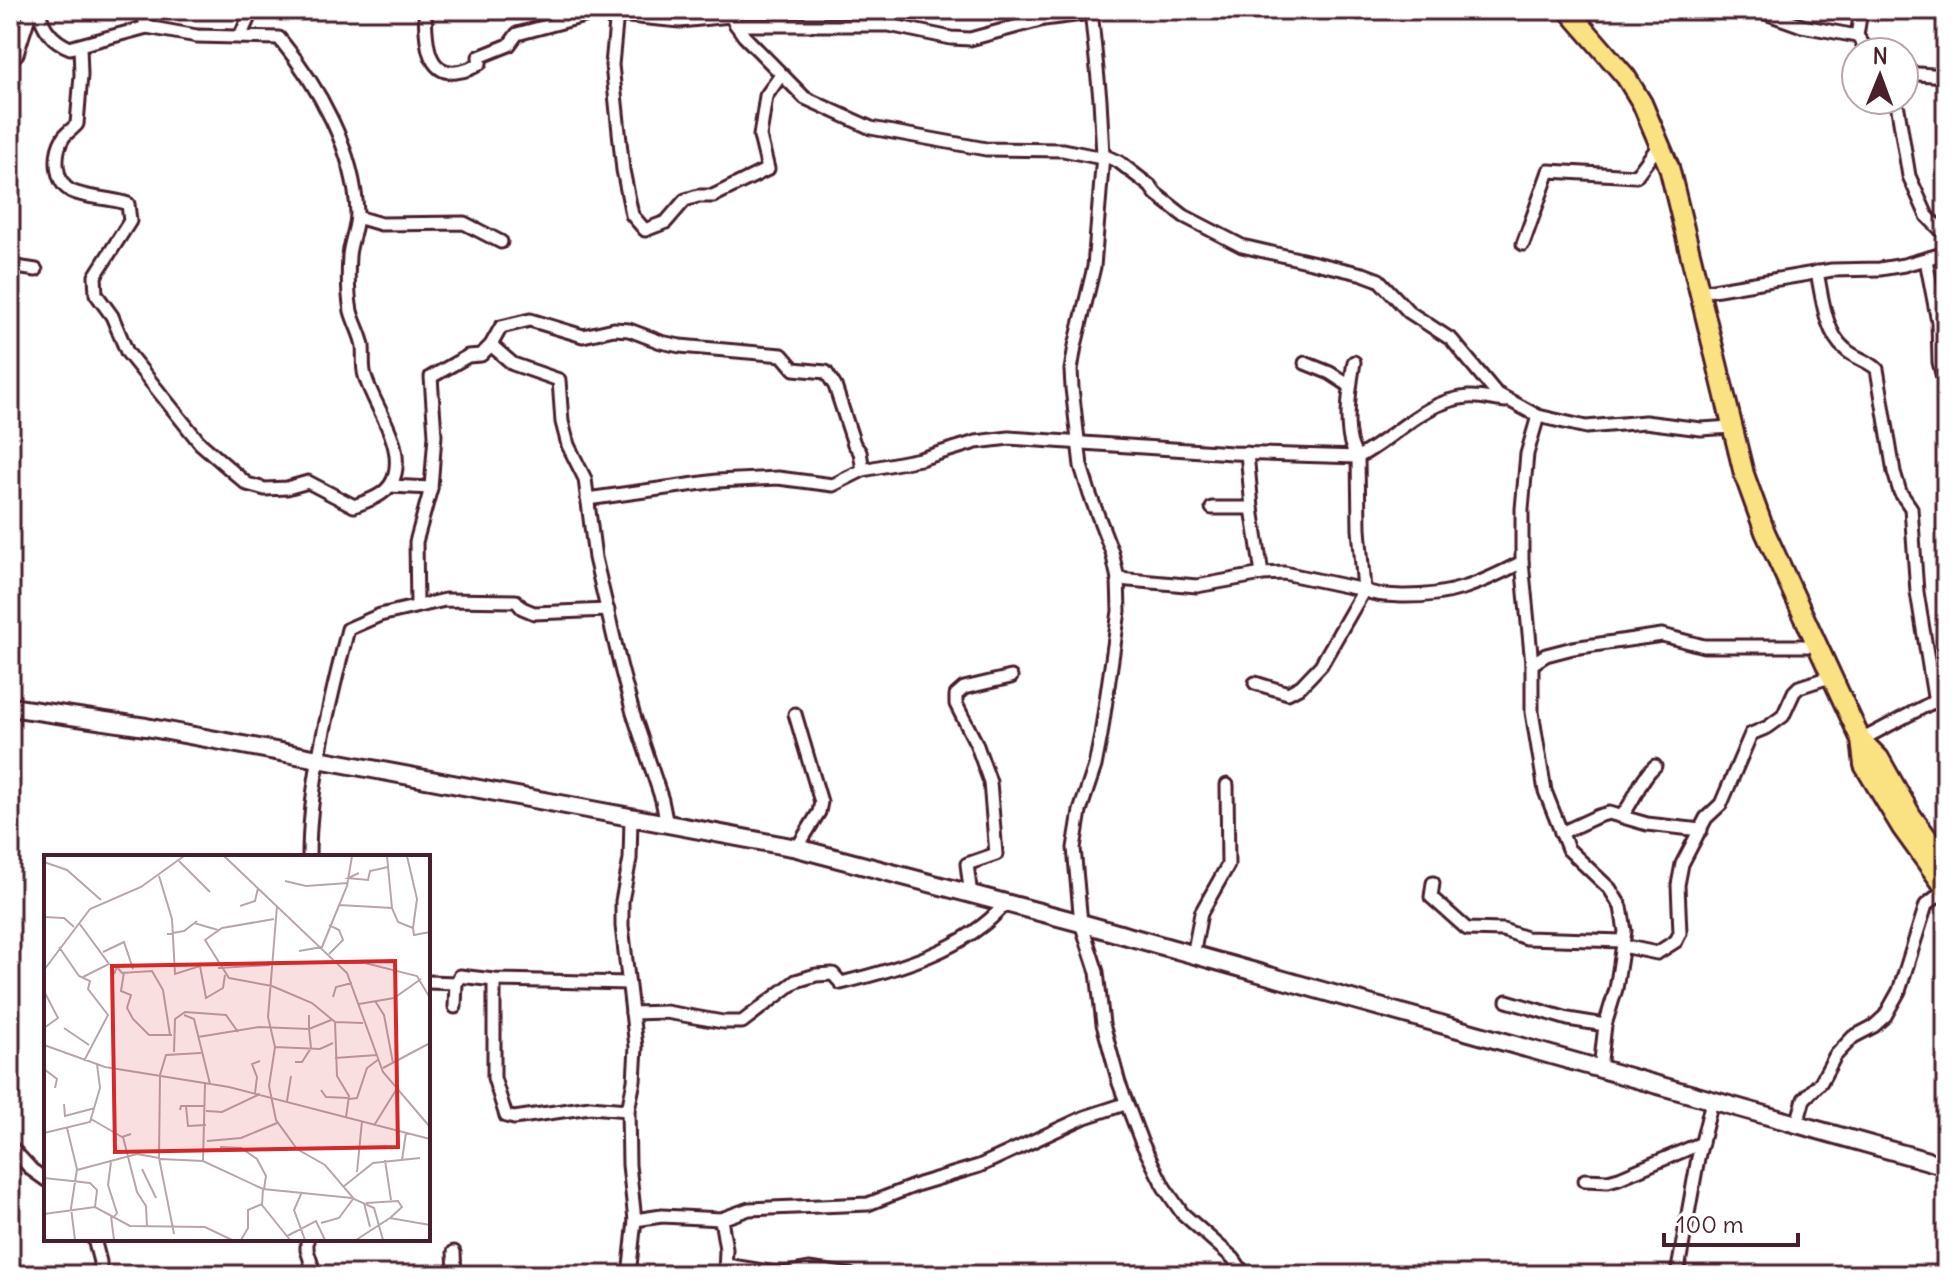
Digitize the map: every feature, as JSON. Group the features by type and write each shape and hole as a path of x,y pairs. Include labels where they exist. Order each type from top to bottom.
{"main road":[{"path":"1568,10 1626,77 1642,103 1660,144 1673,180 1744,474 1765,532 1861,740 1864,765 1902,828 1946,889"},
{"path":"10,707 146,727 797,848 1081,923 1946,1166"},
{"path":"1861,740 1879,758 1911,815 1946,863"}],"street":[{"path":"17,54 31,10"},
{"path":"39,10 54,39 70,48 80,45 147,27 197,36 279,38 300,63 340,142 354,192 357,217 349,256 351,309 363,344 364,374 386,424 396,458 395,475 382,493 354,506 308,482 287,488 265,489 247,484 200,443 139,370 127,352 112,316 96,294 95,276 130,221 128,204 72,191 62,184 57,172 64,137 77,124 80,45"},
{"path":"141,10 147,27"},
{"path":"240,37 252,10"},
{"path":"425,10 426,41 434,63 442,72 453,73 472,70 480,63 479,57 509,45 517,34 588,15 680,21 731,17 889,25 970,39 1044,19 1091,11 1103,156 1094,267 1071,370 1081,466 1112,552 1118,579 1119,611 1101,735 1095,766 1080,811 1074,848 1081,923 1097,972 1103,1024 1125,1104 1164,1187 1182,1213 1233,1258 1245,1275"},
{"path":"1757,10 1802,26 1857,36 1861,10"},
{"path":"606,14 616,23 612,65 623,170 632,215 645,230 666,222 685,200 713,196 768,169 760,136 766,96 781,75"},
{"path":"731,17 805,98 871,128 986,149 1063,150 1103,156 1119,162 1184,216 1242,246 1379,280 1409,312 1452,340 1496,393 1538,416 1586,427 1645,422 1701,429 1732,427"},
{"path":"1920,74 1946,76"},
{"path":"1899,116 1909,176 1927,216 1946,235"},
{"path":"1523,244 1549,171 1636,176 1660,144"},
{"path":"357,217 381,224 464,223 501,242"},
{"path":"1701,292 1728,285 1779,281 1817,272 1880,269 1946,253"},
{"path":"1926,260 1938,322 1939,362 1946,389"},
{"path":"10,266 36,270"},
{"path":"1817,272 1824,305 1837,341 1846,351 1877,369 1894,472 1900,492 1911,508 1917,592 1935,703"},
{"path":"417,605 416,542 431,488 435,435 431,377 468,356 481,355 501,327 530,320 583,336 614,329 629,330 680,346 782,355 794,369 826,372 860,452 863,470"},
{"path":"491,345 513,364 559,380 562,422 568,445 585,479 595,558 633,713 662,800 667,825"},
{"path":"1255,683 1288,693 1301,686 1321,665 1364,590 1358,457 1352,450 1349,426 1354,362"},
{"path":"1305,363 1330,373 1350,386"},
{"path":"587,499 763,478 833,485 863,470 920,459 976,442 1009,438 1358,457 1427,408 1446,401 1470,397 1511,402"},
{"path":"1538,416 1527,454 1522,509 1522,562 1532,664 1532,712 1545,791 1568,849 1610,889 1621,907 1625,931 1616,989 1605,1025 1600,1069"},
{"path":"1247,453 1262,574"},
{"path":"390,486 431,488"},
{"path":"1212,508 1252,508"},
{"path":"1118,579 1197,586 1284,573 1373,594 1429,597 1464,590 1522,562"},
{"path":"309,855 320,760 348,629 380,615 445,600 516,601 522,608 534,613 608,610"},
{"path":"1532,664 1546,655 1573,648 1662,635 1704,646 1819,646"},
{"path":"1433,883 1431,897 1467,929 1503,930 1526,938 1623,943 1657,953 1676,941 1680,933 1678,885 1682,864 1706,818 1721,804 1751,734 1783,716 1799,687 1833,676"},
{"path":"971,896 967,864 996,854 990,782 976,743 956,704 956,695 964,688 1011,677"},
{"path":"1861,740 1946,695"},
{"path":"795,714 821,802 819,812 797,848"},
{"path":"1622,815 1637,795 1645,774 1655,766"},
{"path":"1193,956 1201,913 1228,865 1227,785"},
{"path":"1561,833 1609,813 1647,824 1701,830"},
{"path":"629,1275 635,1220 629,1165 628,1110 636,1047 622,913 630,859 631,818"},
{"path":"1797,1124 1804,1099 1821,1082 1835,1056 1853,1037 1885,1016 1899,991 1926,905 1946,889"},
{"path":"632,1013 666,1012 723,1022 742,1022 796,981 833,974 841,983 880,974 951,946 991,920 1005,904"},
{"path":"455,1007 456,983 460,976 494,980 628,983"},
{"path":"494,980 494,1078 506,1116 514,1118 590,1107 628,1110"},
{"path":"430,982 456,983"},
{"path":"1507,1001 1568,1019 1605,1025"},
{"path":"1677,1275 1712,1101"},
{"path":"635,1220 662,1216 721,1219 749,1209 868,1204 919,1184 979,1166 1085,1117 1125,1104"},
{"path":"1585,1180 1619,1178 1702,1143"},
{"path":"10,1146 44,1179"},
{"path":"721,1219 725,1270 782,1274 809,1269 850,1275"},
{"path":"95,1241 100,1275"},
{"path":"307,1241 315,1275"},
{"path":"454,1252 455,1275"}]}
